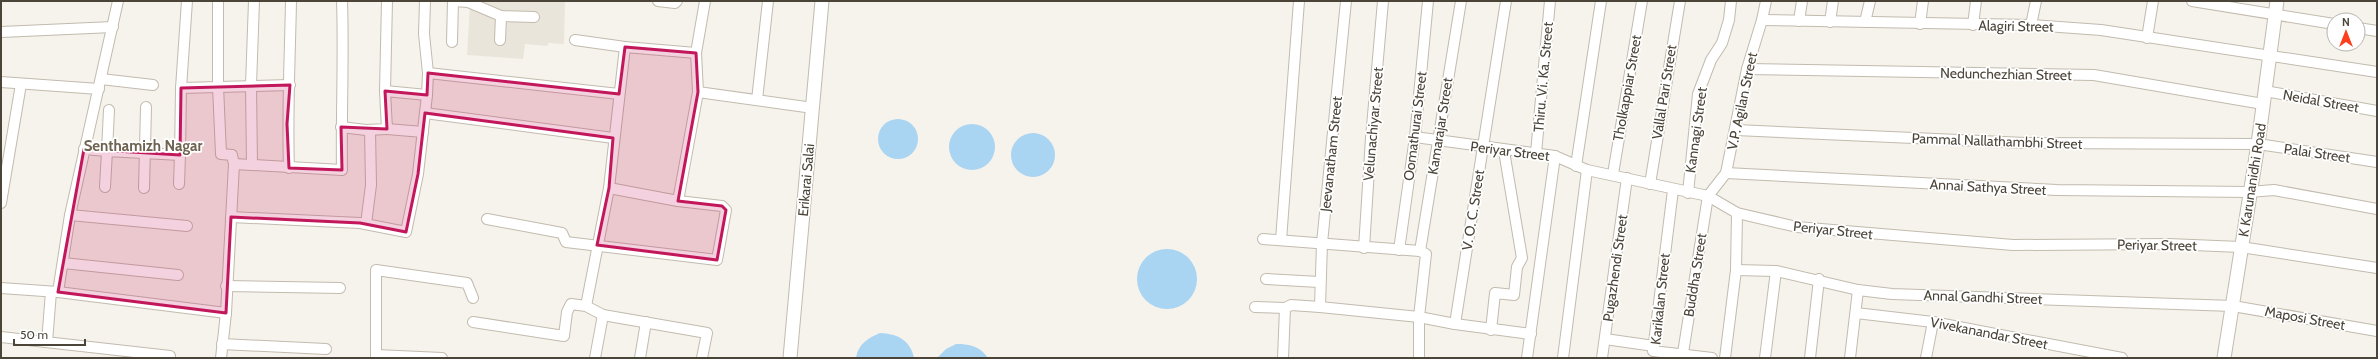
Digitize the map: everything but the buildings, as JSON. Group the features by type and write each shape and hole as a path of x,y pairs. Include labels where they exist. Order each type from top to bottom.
{"street":[{"path":"47,342 55,292 63,263 70,216 118,1"},
{"path":"179,184 181,88 187,1"},
{"path":"218,1 218,86 221,154 232,155 234,164 226,286 226,313 221,358"},
{"path":"252,165 251,85 254,1"},
{"path":"289,168 287,124 290,85 290,1"},
{"path":"234,164 342,170 341,127 344,64 342,1"},
{"path":"387,1 385,91 387,129"},
{"path":"231,217 366,224 406,232 418,174 427,95 428,73 424,34 425,1"},
{"path":"452,42 454,1 468,2 501,16 534,17"},
{"path":"658,1 675,3 677,1"},
{"path":"678,201 698,92 696,53 704,1"},
{"path":"757,100 768,1"},
{"name":"Erikarai Salai","path":"790,358 822,1"},
{"path":"1281,240 1299,1"},
{"name":"Jeevanatham Street","path":"1320,307 1319,282 1322,242 1346,1"},
{"name":"Velunachiyar Street","path":"1364,248 1371,138 1383,1"},
{"name":"Oomathurai Street","path":"1399,250 1415,137 1428,1"},
{"name":"Kamarajar Street","path":"1420,251 1461,1"},
{"name":"V. O. C. Street","path":"1455,324 1506,1"},
{"name":"Thiru. Vi. Ka. Street","path":"1536,153 1550,1"},
{"path":"1576,166 1602,1"},
{"name":"Tholkappiar Street","path":"1613,174 1642,1"},
{"name":"Vallal Pari Street","path":"1650,184 1680,1"},
{"name":"Kannagi Street","path":"1688,193 1698,94 1711,60 1722,43 1729,20 1731,1"},
{"name":"V.P. Agilan Street","path":"1708,196 1726,173 1736,130 1747,69 1762,20 1766,1"},
{"path":"1799,21 1802,1"},
{"path":"1830,22 1833,1"},
{"path":"1865,22 1870,1"},
{"path":"1920,24 1923,1"},
{"path":"1973,25 1976,1"},
{"path":"2031,25 2036,1"},
{"path":"2147,38 2153,1"},
{"path":"2192,1 2326,23"},
{"name":"K Karunanidhi Road","path":"2224,358 2249,192 2258,144 2277,1"},
{"path":"500,40 501,16"},
{"name":"Alagiri Street","path":"1762,20 2031,25 2101,30 2377,72"},
{"path":"1,32 113,27"},
{"path":"2366,29 2377,31"},
{"path":"575,40 625,47 696,53"},
{"path":"586,306 609,188 613,138 625,47"},
{"name":"Nedunchezhian Street","path":"1747,69 2094,75 2264,97"},
{"path":"428,73 619,94"},
{"path":"101,79 153,85"},
{"path":"1,82 99,90"},
{"path":"1,202 20,84"},
{"path":"181,88 290,85"},
{"path":"385,91 427,95"},
{"path":"698,92 813,108"},
{"name":"Neidal Street","path":"2264,97 2377,111"},
{"path":"144,188 146,107"},
{"path":"105,187 109,110"},
{"path":"425,113 613,138"},
{"path":"341,127 370,130 387,129 423,132"},
{"path":"366,224 370,186 370,130"},
{"name":"Pammal Nallathambhi Street","path":"1736,130 2026,143 2258,144"},
{"name":"Periyar Street","path":"1415,137 1504,151 1555,156 1588,170 1613,174 1673,190 1708,196 1737,213 1796,227 2013,246 2168,244 2241,247 2377,268"},
{"name":"Palai Street","path":"2258,144 2377,162"},
{"path":"84,149 144,154 180,155"},
{"path":"1491,330 1495,293 1514,295 1517,267 1522,258 1504,151"},
{"path":"1528,358 1555,156"},
{"path":"1563,358 1588,170"},
{"name":"Annai Sathya Street","path":"1726,173 2057,190 2249,192 2274,190 2377,209"},
{"name":"Pugazhendi Street","path":"1602,358 1627,178"},
{"path":"487,219 562,233 566,242 711,261 717,260 726,210 722,206 678,201 609,188"},
{"name":"Karikalan Street","path":"1673,190 1653,351 1683,353 1712,358"},
{"name":"Buddha Street","path":"1683,353 1708,196"},
{"path":"1725,358 1736,270 1737,213"},
{"path":"70,216 187,226"},
{"path":"1263,239 1322,242 1364,248 1420,251 1426,254 1419,317 1419,358"},
{"path":"63,263 178,275"},
{"path":"442,358 376,357 376,270 467,283 473,298"},
{"name":"Annal Gandhi Street","path":"1736,270 1776,271 1819,279 1858,290 1892,294 2233,306"},
{"path":"1765,358 1776,271"},
{"path":"1266,279 1319,282"},
{"path":"1810,358 1819,279"},
{"path":"226,286 340,288"},
{"path":"1,288 55,292 226,313"},
{"path":"1850,358 1858,290"},
{"path":"473,322 564,336 567,312 571,304 586,306 603,315 707,333 702,358"},
{"path":"1255,307 1285,308 1291,305 1320,307 1419,317 1491,330 1531,334"},
{"name":"Maposi Street","path":"2233,306 2377,331"},
{"path":"1283,358 1285,308"},
{"name":"Vivekanandar Street","path":"1856,313 1933,322 2122,358"},
{"path":"595,358 603,315"},
{"path":"640,358 646,322"},
{"path":"1926,358 1933,322"},
{"path":"1,337 170,356"},
{"path":"1605,339 1654,346"},
{"path":"222,344 326,349"}],"highlighted area":[{"path":"625,47 696,53 698,92 678,201 722,206 726,210 717,260 597,245 609,188 613,138 425,113 418,174 406,232 360,223 231,217 226,313 58,292 84,149 180,155 181,88 290,85 287,124 289,168 342,170 341,127 387,129 385,91 427,95 428,73 619,94"}],"shaded area":[{"path":"455,1 565,1 564,44 548,43 548,46 525,44 523,59 467,55 470,6"}],"water":[{"path":"902,119 909,122 915,128 918,139 917,147 909,156 902,159 894,159 887,156 879,147 878,135 881,128 890,120"},
{"path":"977,124 989,130 994,138 994,156 989,164 981,169 967,170 955,164 950,156 949,142 955,130 963,125"},
{"path":"1033,133 1045,137 1051,143 1055,155 1051,167 1045,173 1033,177 1021,173 1015,167 1011,155 1015,143 1021,137"},
{"path":"1167,249 1184,254 1192,262 1197,279 1192,296 1184,304 1167,309 1150,304 1142,296 1137,279 1142,262 1150,254"},
{"path":"880,333 892,335 902,339 910,347 914,358 856,358 861,345 871,337"},
{"path":"956,344 974,346 988,358 937,358 946,349"}],"district":[{"name":"Senthamizh Nagar","path":"143,146"}]}
